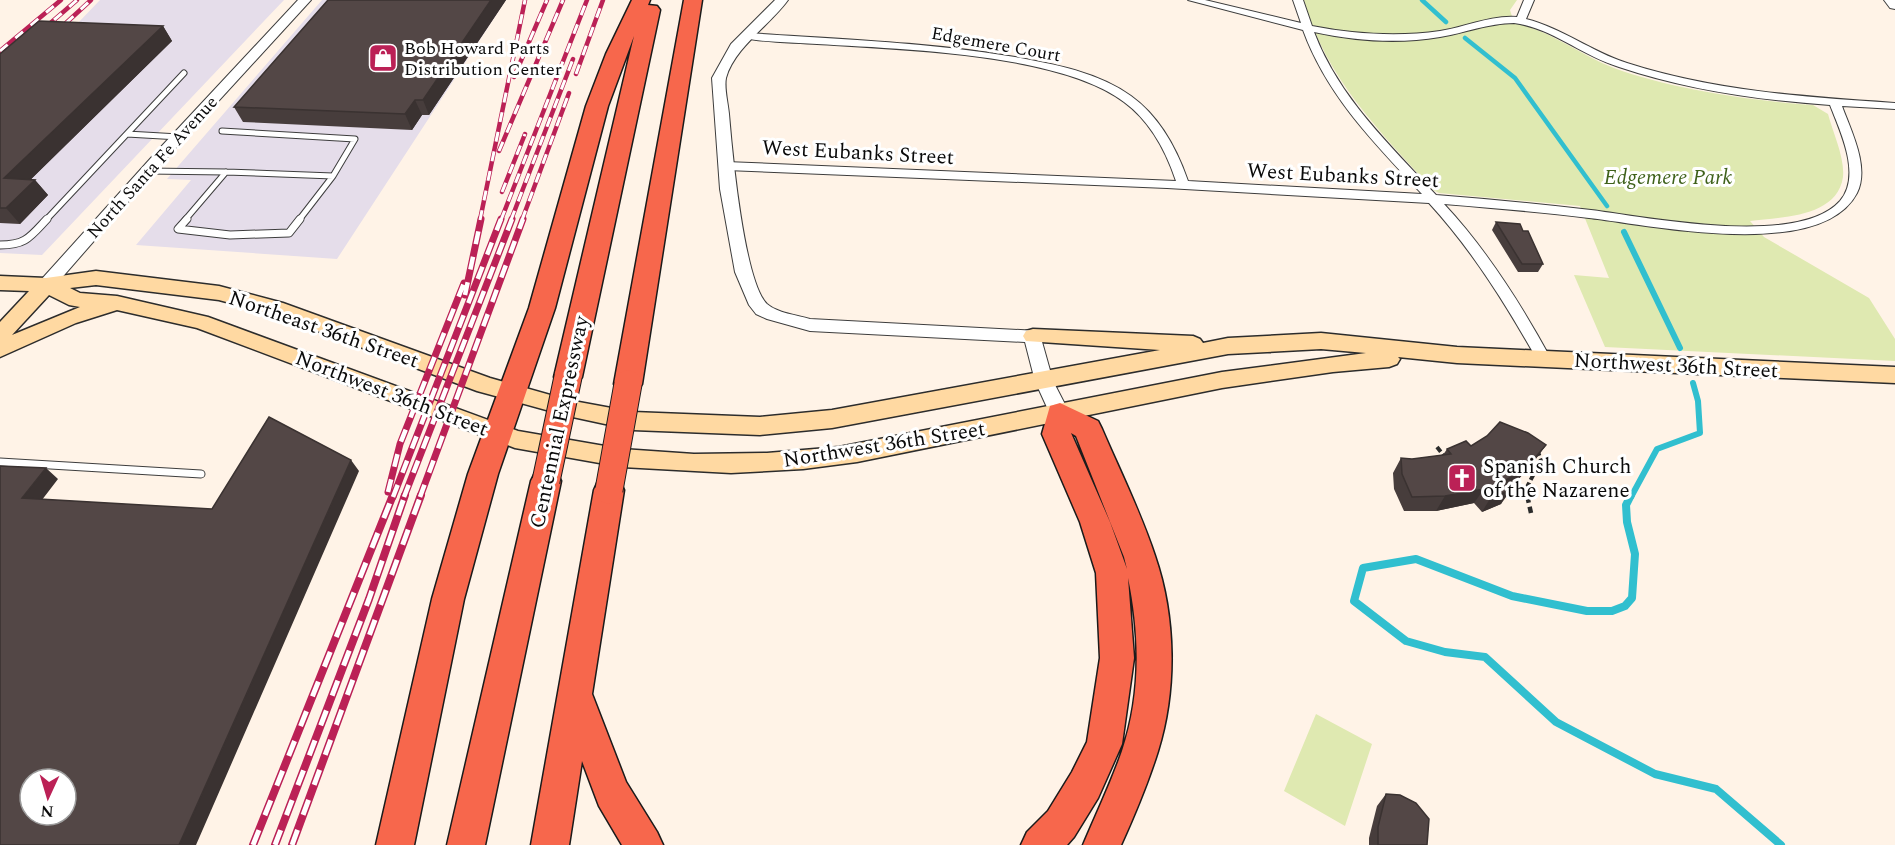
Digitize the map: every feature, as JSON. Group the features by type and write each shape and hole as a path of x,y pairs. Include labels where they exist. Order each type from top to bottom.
{"highway":[{"path":"395,845 447,599 483,474 542,308 597,106 616,54 641,0"},
{"name":"Centennial Expressway","path":"466,845 652,0"},
{"path":"550,845 693,0"},
{"path":"1040,845 1061,824 1085,785 1104,744 1117,658 1112,573 1095,522 1056,434 1060,414 1088,429 1140,557 1151,610 1154,651 1152,701 1141,749 1126,791 1102,845"},
{"path":"575,694 612,793 644,845"}],"main road":[{"name":"Northeast 36th Street","path":"0,283 46,285 96,278 219,293 283,310 467,379"},
{"name":"Northwest 36th Street","path":"46,285 76,300 117,303 174,315 236,333 497,434 548,447 638,460 706,464 762,463 844,455 1283,369 1331,363 1456,354"},
{"name":"North Santa Fe Avenue","path":"0,335 46,285"},
{"path":"0,349 69,318 117,303"},
{"path":"1033,336 1228,346"},
{"name":"Northwest 36th Street","path":"467,379 622,420 760,426 832,419 1228,346 1321,341 1456,354 1895,375"}],"street":[{"name":"North Santa Fe Avenue","path":"46,285 147,171 305,0"},
{"path":"782,0 728,60 719,78 728,189 744,272 754,301 762,310 783,320 832,327 1033,336 1044,381 1060,414"},
{"path":"1193,0 1307,28 1386,37 1448,33 1498,21 1521,20 1542,27 1609,61 1642,72 1736,92 1835,103 1895,106"},
{"path":"1298,0 1307,28 1328,73 1346,101 1458,229 1504,290 1544,359"},
{"path":"1521,20 1529,0"},
{"path":"1890,0 1895,5"},
{"name":"Edgemere Court","path":"748,36 944,50 1018,61 1075,74 1114,91 1144,113 1156,127 1179,170 1184,186"},
{"name":"West Eubanks Street","path":"726,166 1432,199 1700,228 1757,229 1803,224 1830,214 1848,200 1853,190 1856,174 1835,103"}],"lane":[{"path":"1,246 17,245 27,240 184,73"},
{"path":"222,131 355,139 333,176 289,233 230,235 178,229 226,172"},
{"path":"127,134 178,137"},
{"path":"147,171 333,176"},
{"path":"0,462 201,474"}],"path":[{"path":"1530,445 1537,450 1541,460 1527,487 1530,513"},
{"path":"1437,447 1448,460"}],"shaded area":[{"path":"100,0 284,0 42,255 0,253 0,72 77,24"},
{"name":"Bob Howard Parts Distribution Center","path":"322,0 506,0 337,259 136,245 191,180 167,179"}],"green space":[{"name":"Edgemere Park","path":"1304,0 1517,0 1510,10 1514,23 1540,31 1614,68 1660,82 1712,93 1813,105 1828,114 1842,162 1843,177 1839,190 1830,201 1806,213 1750,221 1764,237 1869,298 1895,339 1895,361 1605,347 1574,275 1609,278 1580,206 1439,193 1433,190 1356,102 1325,54"},
{"path":"1316,714 1372,744 1345,826 1284,791"}],"building":[{"name":"Bob Howard Parts Distribution Center","path":"328,0 491,0 423,100 415,100 405,114 234,107"},
{"path":"39,21 163,26 4,178 35,180 6,208 0,208 0,54"},
{"path":"1496,222 1520,224 1523,231 1528,231 1543,264 1522,264"},
{"path":"269,417 351,460 179,845 0,845 0,466 46,468 22,498 212,509"},
{"path":"1500,422 1528,433 1546,445 1527,467 1503,482 1511,490 1491,497 1484,489 1445,496 1412,497 1402,474 1401,458 1412,459 1451,454 1447,449 1466,441 1471,446 1487,436"},
{"path":"1386,794 1400,795 1416,803 1429,819 1427,845 1378,845 1378,827"}],"waterway":[{"path":"1422,0 1446,22"},
{"path":"1465,38 1515,78 1607,206"},
{"path":"1624,232 1680,348"},
{"path":"1631,497 1657,449 1700,433 1698,401 1693,383"},
{"path":"1631,495 1626,505 1627,522 1635,554 1632,598 1625,606 1612,611 1587,611 1512,596 1416,559 1363,568 1354,601 1406,641 1445,652 1485,657 1556,722 1655,774 1716,789 1781,845"}],"railway":[{"path":"0,51 61,0"},
{"path":"39,33 77,0"},
{"path":"66,23 91,0"},
{"path":"480,220 525,0"},
{"path":"514,77 547,0"},
{"path":"499,151 563,0"},
{"path":"501,220 587,0"},
{"path":"576,74 603,0"},
{"path":"511,220 573,59"},
{"path":"522,220 569,93"},
{"path":"502,192 525,134"},
{"path":"465,295 481,219"},
{"path":"393,497 501,219"},
{"path":"404,497 512,219"},
{"path":"420,497 523,219"},
{"path":"388,492 400,444 464,283"},
{"path":"253,845 393,495"},
{"path":"275,845 369,599 405,495"},
{"path":"292,845 421,495"}],"place":[{"name":"Bob Howard Parts Distribution Center","path":"383,58"},
{"name":"Spanish Church of the Nazarene","path":"1462,478"}]}
